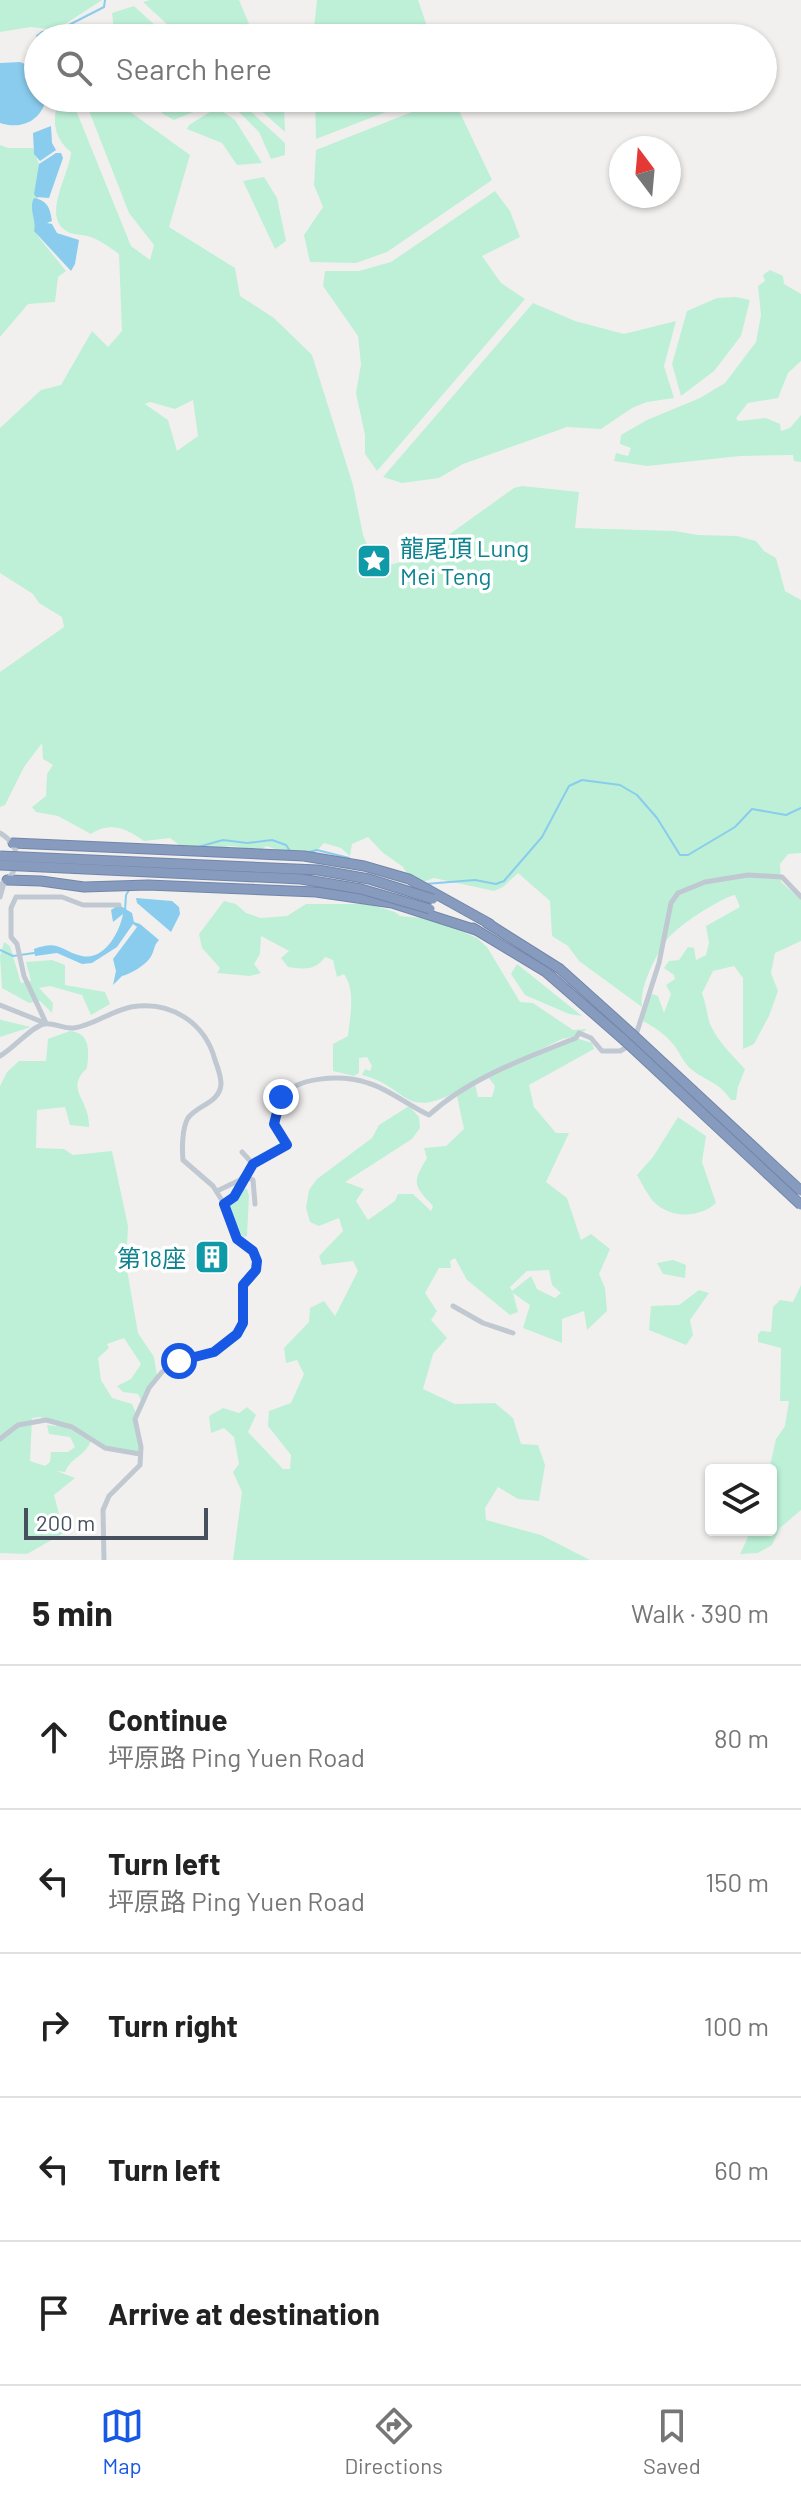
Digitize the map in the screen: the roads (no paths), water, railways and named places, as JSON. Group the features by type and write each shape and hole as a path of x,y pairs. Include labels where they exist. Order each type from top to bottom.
{"highway":[{"path":"13,843 325,859 397,875 490,924 560,969 801,1205"},
{"path":"0,856 305,868 434,895"},
{"path":"0,865 301,879 361,889 476,930 546,972 627,1036 801,1191"},
{"path":"4,882 84,887 148,885 316,892 392,903 429,912"}],"street":[{"path":"0,833 13,843 17,860 14,871 4,882 0,897"},
{"path":"224,1204 234,1197 253,1164 287,1145 274,1124 275,1115 281,1097 302,1083 337,1079 369,1083 429,1115 453,1095 576,1038 579,1033 591,1038 602,1051 620,1051 628,1048 641,1026 659,963 671,903 678,893 705,882 748,875 782,877 801,897"},
{"path":"46,1023 24,976 17,944 11,937 11,908 16,897 62,897 91,906 119,905"},
{"path":"0,1005 46,1023 77,1028 133,1007 160,1009 185,1016 197,1025 210,1043 221,1084 212,1100 188,1118 183,1160 217,1191 237,1239 253,1251 258,1263 243,1285 242,1326 237,1334 211,1353 177,1362 162,1372 149,1388 135,1419 140,1465 109,1496 103,1510 104,1560"},
{"path":"0,1056 46,1023"},
{"path":"242,1152 253,1164"},
{"path":"217,1191 244,1176"},
{"path":"244,1176 253,1180 255,1204"},
{"path":"453,1306 483,1323 513,1333"},
{"path":"0,1439 18,1425 46,1420 72,1427 105,1448 140,1454"}],"water":[{"path":"0,63 24,64 24,112 41,112 29,122 15,125 0,123"},
{"path":"51,126 52,143 56,150 40,161 34,154 33,133"},
{"path":"61,153 63,158 49,198 36,197 39,164"},
{"path":"34,198 48,206 52,221 47,223 52,224 57,233 79,240 71,271 34,231"},
{"path":"136,898 172,901 179,907 180,914 171,932 137,903"},
{"path":"119,905 132,913 134,922 159,940 148,961 113,985 116,971 113,959 137,927 133,924 117,947 92,963 82,964 57,953 35,956 34,949 49,945 82,956 98,954 110,943 119,928 123,914 113,922 111,910"}],"waterway":[{"path":"71,24 104,7 105,0"},
{"path":"425,884 475,880 496,884 504,881 542,837 569,786 582,780 620,785 637,795 657,818 680,855 688,855 735,827 752,809 786,815 801,808"},
{"path":"198,847 223,840 247,843 272,840 286,845 290,851"},
{"path":"309,852 317,850 349,858"},
{"path":"125,911 129,890"},
{"path":"0,950 13,956 34,953"}],"place":[{"name":"龍尾頂 Lung Mei Teng","path":"374,561"},
{"name":"第18座","path":"212,1257"}]}
